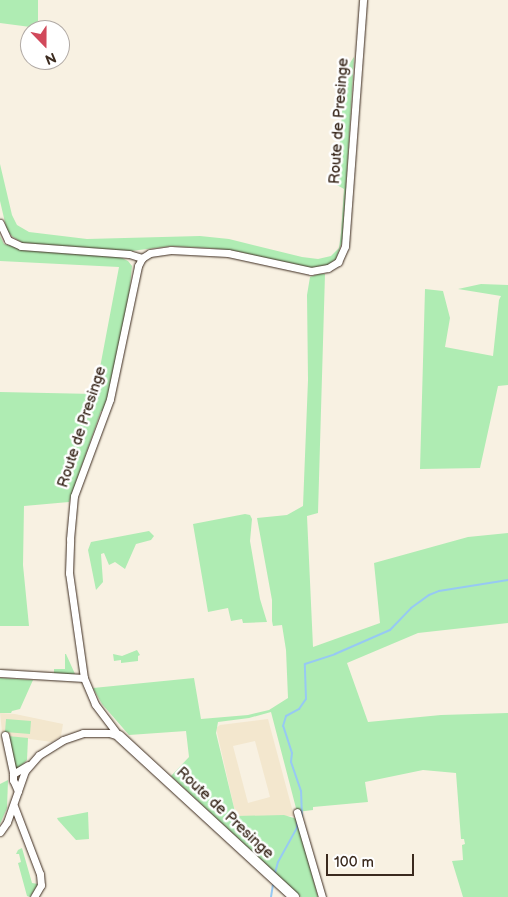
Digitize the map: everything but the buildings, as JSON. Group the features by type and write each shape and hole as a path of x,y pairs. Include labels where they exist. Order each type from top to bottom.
{"street":[{"name":"Route de Presinge","path":"294,897 114,735 95,704 84,678 69,574 70,539 74,496 110,398 136,274 142,258 161,250 200,250 228,253 311,271 328,268 338,262 345,246 363,0"},
{"path":"0,223 8,240 21,246 129,254 142,258"},
{"path":"0,673 84,678"},
{"path":"13,774 48,749 76,735 90,732 114,735"},
{"path":"6,735 14,783 18,791"},
{"path":"0,832 14,806 28,765"},
{"path":"14,806 40,874 41,885 34,897"},
{"path":"298,817 322,897"}],"shaded area":[{"path":"0,713 15,714 63,724 61,736 52,742 8,736 7,732 2,732"},
{"path":"268,719 294,816 236,816 216,728 220,725","holes":["255,741 270,797 248,803 233,746"]}],"green space":[{"path":"0,0 38,0 38,20 20,20 20,26 0,23"},
{"path":"354,57 343,239 336,259 325,267 312,268 235,251 209,248 171,246 131,251 23,243 7,231 0,201 0,164 12,215 17,225 29,232 87,239 200,236 229,239 302,257 318,259 331,256 339,248 341,233 344,189 337,185 345,70"},
{"path":"0,236 4,244 22,249 118,256 128,261 132,266 128,306 114,375 103,411 101,411 69,502 24,506 23,565 29,626 0,626 0,392 95,394 119,267 0,261"},
{"path":"325,274 318,513 307,516 313,647 380,623 374,563 468,537 508,533 508,623 418,633 347,663 368,722 441,715 508,713 508,897 463,897 452,861 463,860 462,845 465,844 464,839 461,839 456,773 423,770 365,782 368,802 313,807 313,810 297,812 271,712 249,718 218,722 216,733 236,816 284,815 297,819 318,897 301,897 171,776 189,757 186,731 129,735 102,704 93,688 194,678 201,719 248,715 269,710 288,698 286,650 282,625 273,626 272,600 257,518 287,515 303,506 308,380 307,295 310,277"},
{"path":"481,284 508,285 508,385 498,386 480,468 420,469 425,289 443,291 450,318 445,347 493,356 501,296 458,289"},
{"path":"245,514 250,515 252,519 250,541 260,599 267,622 243,623 242,619 231,621 228,608 208,612 193,524"},
{"path":"149,531 154,536 151,540 136,544 125,569 115,562 109,565 104,553 101,554 103,582 96,590 88,550 91,542"},
{"path":"137,650 140,655 138,656 138,661 121,663 121,660 114,661 113,654 122,656"},
{"path":"65,654 75,674 54,674 54,669 65,669"},
{"path":"0,678 33,680 20,709 11,713 0,713"},
{"path":"6,719 31,721 30,734 5,732"},
{"path":"8,736 28,738 27,760 18,769 15,768"},
{"path":"8,780 7,808 0,824 0,784"},
{"path":"88,812 89,839 76,840 57,818"},
{"path":"22,848 32,883 38,884 30,897 27,896 18,863 21,862 19,854 16,854"}],"waterway":[{"path":"302,818 301,791 291,762 292,753 283,726 286,716 299,709 306,699 305,664 335,654 390,630 411,608 429,595 439,591 508,580"},
{"path":"275,873 278,862 297,828 297,823"},
{"path":"271,897 273,885"}]}
